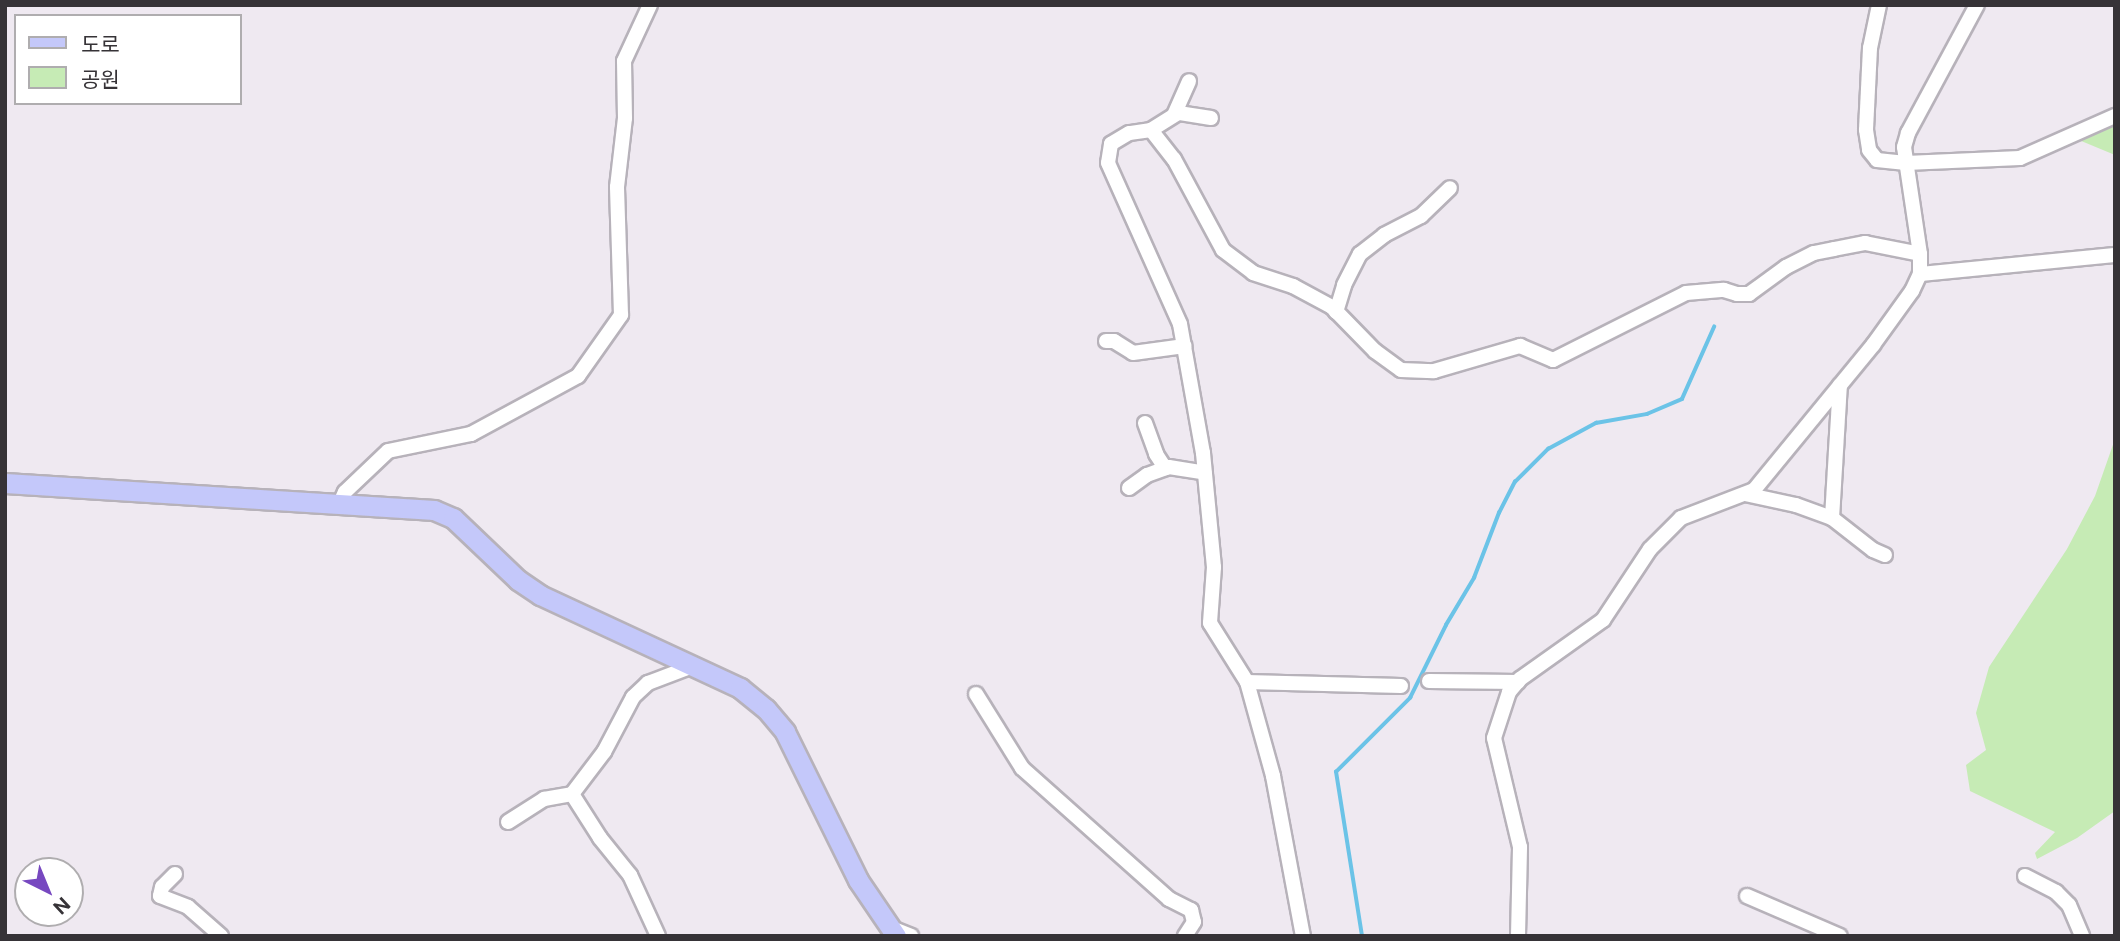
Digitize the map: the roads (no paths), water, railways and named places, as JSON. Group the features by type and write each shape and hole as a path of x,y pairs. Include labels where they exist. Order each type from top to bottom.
{"main road":[{"path":"5,484 434,510 453,518 518,580 540,595 740,688 766,709 785,732 858,880 893,931"}],"street":[{"path":"340,503 345,492 388,451 471,434 578,376 621,315 617,187 625,118 624,61 650,5"},
{"path":"1879,5 1870,48 1866,131 1869,150 1877,160 1906,163 2020,158 2115,116"},
{"path":"1518,936 1520,847 1494,738 1509,692 1518,682 1603,620 1650,549 1681,518 1754,490 1912,291 1920,274 1920,254 1903,147 1977,5"},
{"path":"1174,115 1189,81"},
{"path":"1211,118 1178,113 1151,130 1129,133 1111,144 1108,163 1180,324 1194,390 1205,473 1214,567 1210,623 1247,682 1273,776 1303,936"},
{"path":"1151,130 1174,159 1223,250 1253,273 1293,286 1336,312 1375,351 1401,370 1434,371 1520,346 1553,360 1686,293 1724,290 1737,294 1749,293 1786,267 1814,253 1865,243 1920,254"},
{"path":"1336,312 1343,285 1360,254 1384,234 1421,216 1450,188"},
{"path":"1920,274 2115,255"},
{"path":"1106,341 1114,341 1133,353 1185,346"},
{"path":"1832,518 1840,385"},
{"path":"1145,423 1156,454 1165,468"},
{"path":"1129,488 1165,468 1205,473"},
{"path":"1745,494 1796,505 1832,518 1873,550 1885,555"},
{"path":"508,822 544,799 572,794 604,752 633,697 648,683 693,666"},
{"path":"1429,681 1518,682"},
{"path":"1247,682 1401,686"},
{"path":"976,694 1023,768 1170,899 1191,910 1194,922 1185,936"},
{"path":"572,794 600,838 631,875 657,936"},
{"path":"175,874 162,887 160,896 188,907 221,936"},
{"path":"2025,876 2056,892 2069,905 2082,936"},
{"path":"1747,895 1840,936"},
{"path":"893,931 911,936"}],"waterway":[{"path":"1362,936 1336,772 1410,698 1446,625 1474,578 1499,513 1515,482 1548,449 1596,423 1647,414 1682,399 1714,327"}]}
